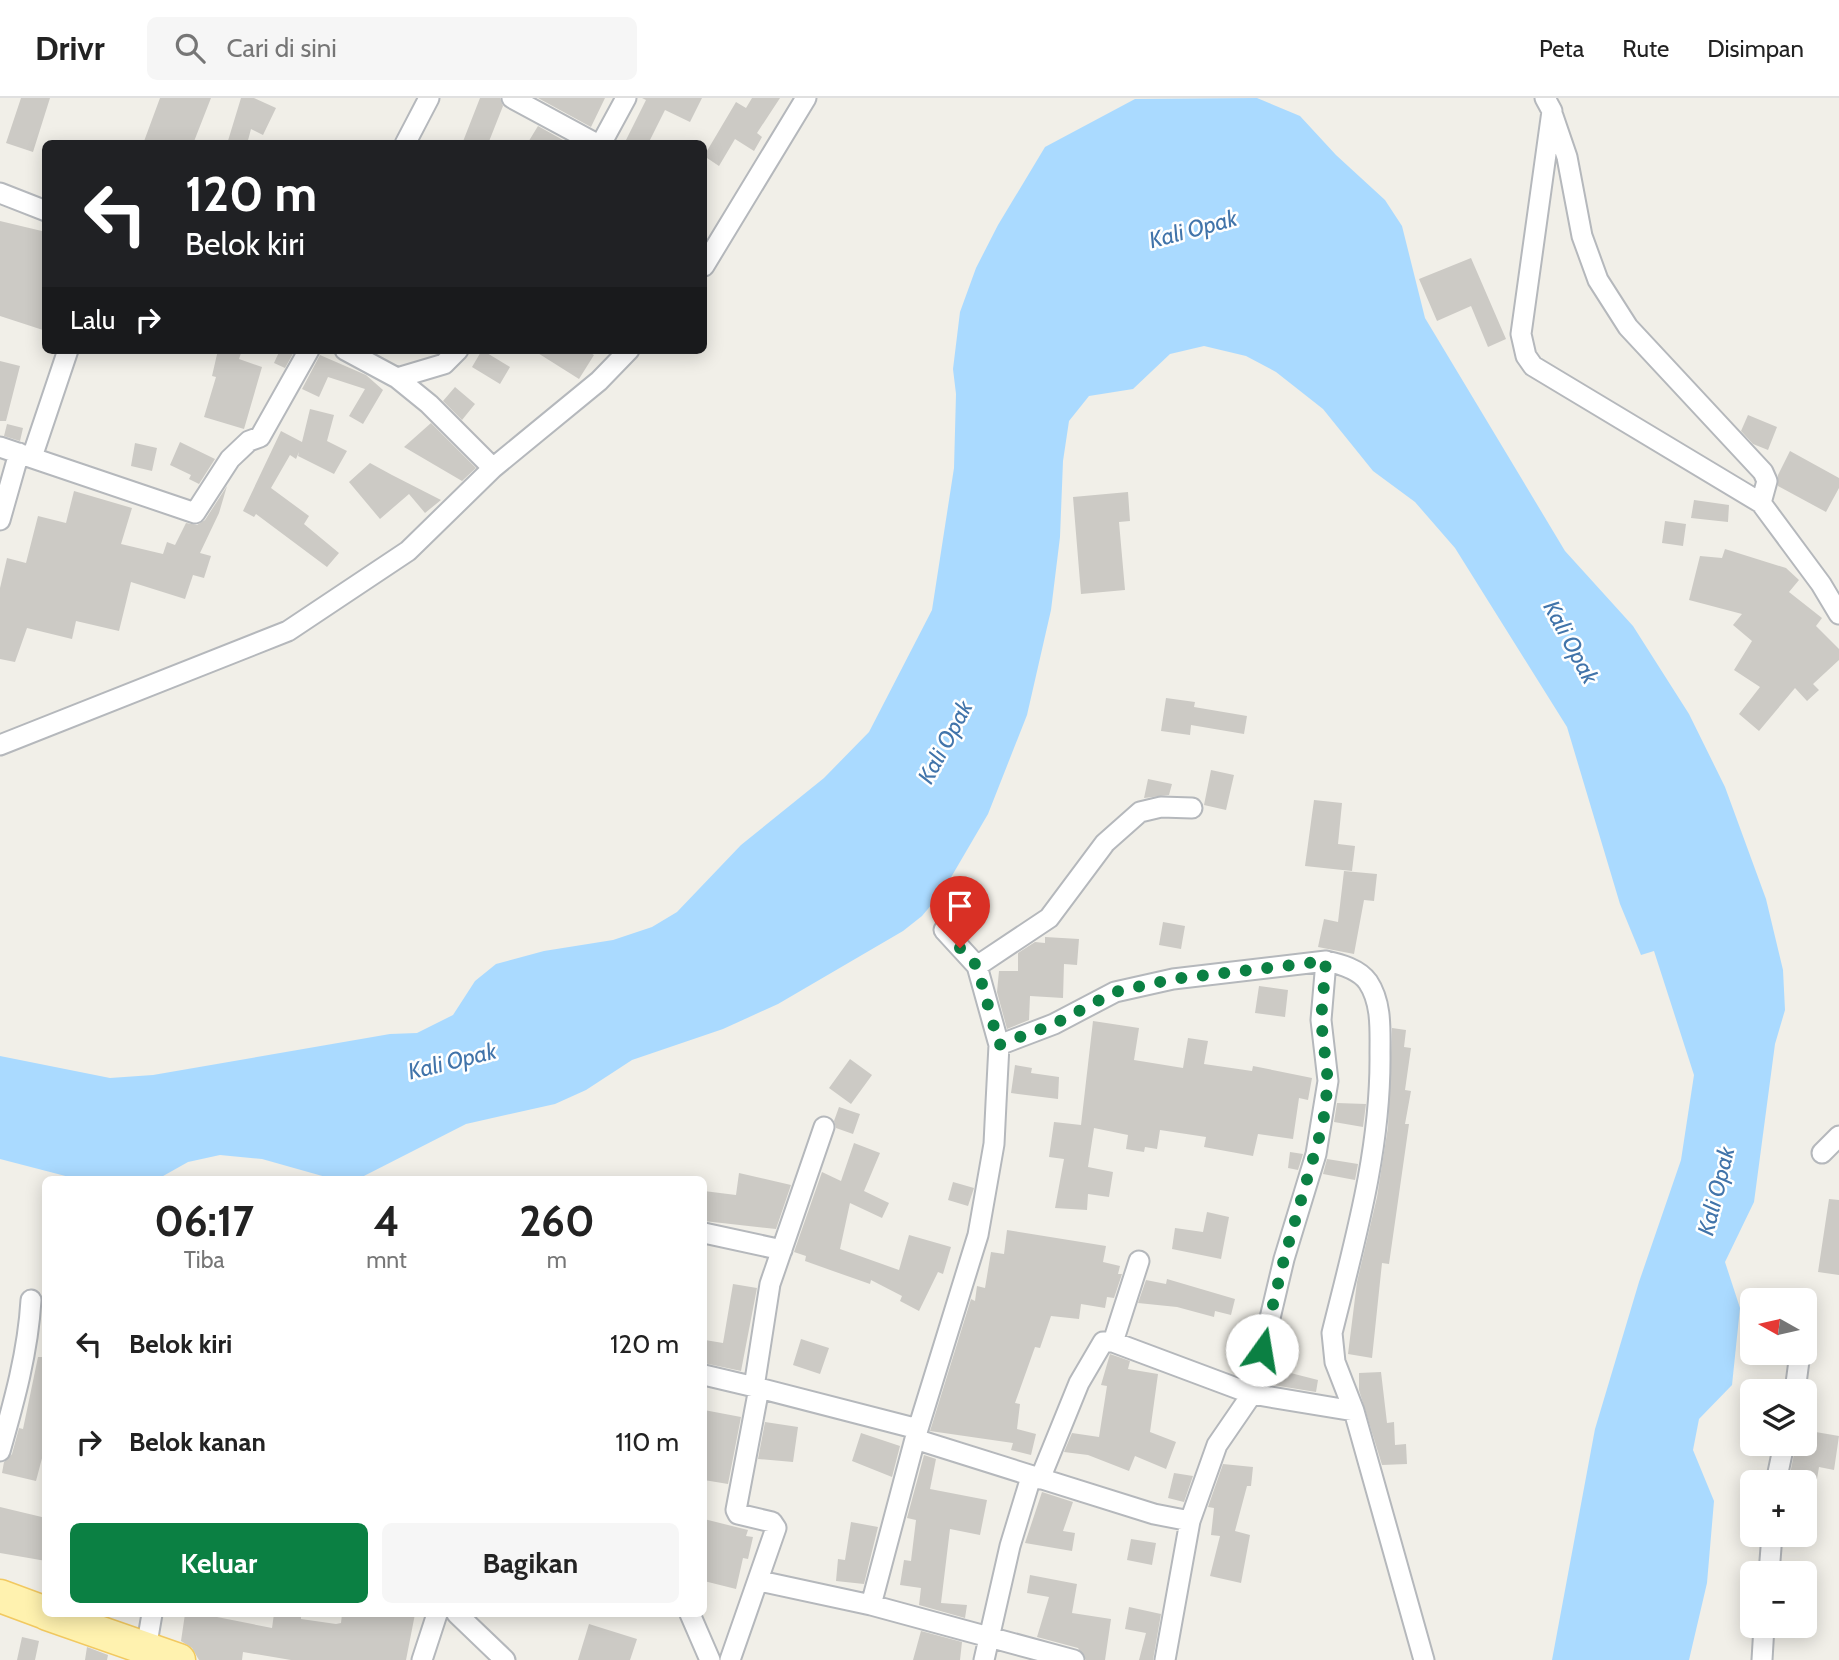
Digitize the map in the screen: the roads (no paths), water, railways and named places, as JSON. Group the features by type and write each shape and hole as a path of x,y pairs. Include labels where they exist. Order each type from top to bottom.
{"main road":[{"path":"0,1596 42,1612"},
{"path":"57,1617 179,1660"}],"street":[{"path":"407,140 429,98"},
{"path":"512,98 591,140"},
{"path":"601,140 625,98"},
{"path":"707,261 806,98"},
{"path":"1548,105 1567,157 1583,236 1598,280 1628,327 1763,472 1767,481 1761,503"},
{"path":"1548,105 1521,334 1526,356 1533,366 1761,503 1821,584 1839,614"},
{"path":"0,193 42,209"},
{"path":"0,520 66,354"},
{"path":"0,447 195,513 230,459 245,444 260,437 307,354"},
{"path":"353,354 397,377 429,404 493,468"},
{"path":"397,377 444,364 454,354"},
{"path":"0,745 288,631 408,551 493,468 599,381 625,354"},
{"path":"977,966 1049,918 1105,843 1140,812 1161,807 1192,808"},
{"path":"871,1605 916,1434 978,1235 994,1144 999,1045 977,966 944,930"},
{"path":"999,1045 1054,1024 1115,992 1173,979 1326,961 1343,965 1368,981 1380,1016 1379,1121 1368,1187 1332,1333 1335,1362 1354,1411 1424,1660"},
{"path":"1165,1660 1190,1521 1217,1445 1252,1394 1284,1259 1323,1124 1328,1082 1321,1020 1326,961"},
{"path":"730,1660 760,1581 776,1528 772,1521 738,1514 736,1510 770,1284 824,1127"},
{"path":"1822,1153 1839,1136"},
{"path":"707,1234 782,1250"},
{"path":"1113,1342 1139,1261"},
{"path":"0,1451 37,1327 31,1300"},
{"path":"984,1660 1010,1546 1061,1423 1103,1342 1113,1342 1252,1394 1354,1411"},
{"path":"707,1376 916,1434 1036,1478 1060,1482 1154,1514 1190,1521"},
{"path":"760,1581 871,1605 1074,1660"},
{"path":"146,1649 151,1617"},
{"path":"422,1660 436,1617"},
{"path":"460,1617 505,1660"},
{"path":"691,1617 710,1660"},
{"path":"1762,1660 1763,1638"}],"water":[{"name":"Kali Opak","path":"1257,98 1300,116 1336,155 1385,200 1402,226 1425,318 1565,551 1633,626 1689,714 1725,787 1766,899 1783,970 1785,1010 1775,1044 1754,1202 1725,1262 1740,1308 1732,1385 1699,1419 1693,1450 1714,1501 1707,1583 1689,1660 1552,1660 1595,1429 1639,1282 1681,1160 1694,1075 1654,951 1641,955 1620,904 1567,727 1455,548 1415,502 1373,471 1323,409 1276,372 1246,356 1204,346 1170,354 1133,389 1089,396 1069,421 1063,461 1060,537 1051,610 1027,715 988,814 943,891 922,916 903,931 778,1004 723,1029 632,1060 586,1090 555,1104 466,1124 364,1176 322,1176 262,1159 220,1155 188,1162 163,1176 65,1176 0,1159 0,1056 110,1078 153,1075 390,1034 417,1033 453,1015 475,981 496,964 544,951 613,940 652,927 677,912 741,845 824,778 869,732 932,610 954,468 956,394 953,369 960,312 976,268 998,225 1045,147 1135,99"}]}
